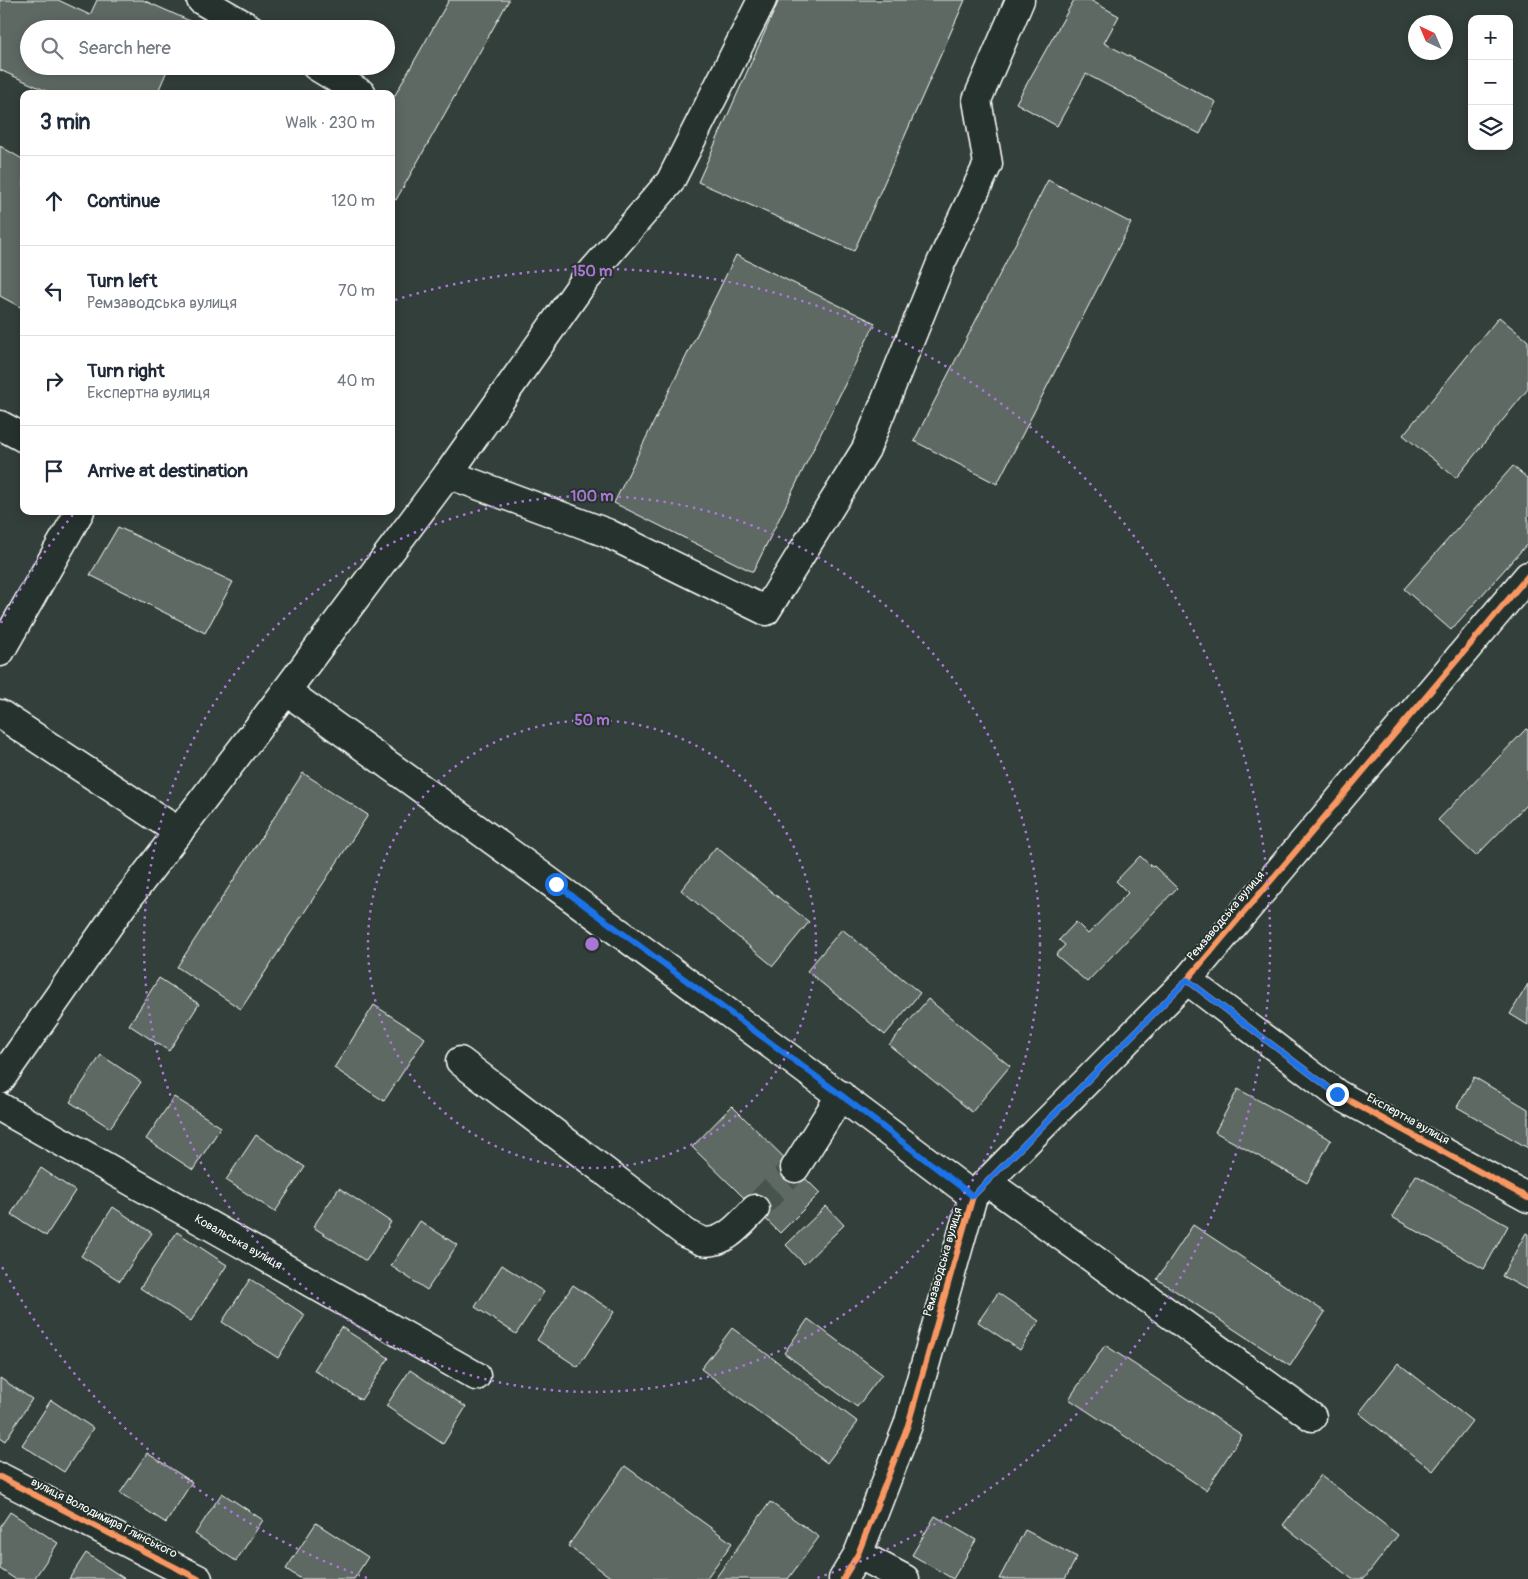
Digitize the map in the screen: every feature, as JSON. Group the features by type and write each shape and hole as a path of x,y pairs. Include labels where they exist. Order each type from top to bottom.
{"street":[{"path":"201,0 235,20"},
{"path":"0,1080 122,906 448,474 586,280 670,182 762,0"},
{"path":"448,474 607,533 766,611 866,449 942,263 988,164 977,100 1020,0"},
{"path":"331,75 355,90"},
{"path":"0,425 20,436"},
{"path":"0,652 78,515"},
{"name":"Ремзаводська вулиця","path":"843,1579 858,1554 908,1425 980,1189 1187,980 1528,576"},
{"path":"286,691 556,884 841,1095 1312,1417"},
{"path":"0,714 179,832"},
{"name":"Експертна вулиця","path":"1187,980 1337,1094 1528,1198"},
{"path":"460,1061 687,1234 703,1241 715,1241 728,1235 755,1209"},
{"path":"795,1168 841,1095"},
{"name":"Ковальська вулиця","path":"0,1107 476,1376"},
{"name":"вулиця Володимира Глинського","path":"0,1477 198,1579"},
{"path":"858,1554 905,1579"}],"building":[{"path":"0,0 58,0 90,15 97,0 143,0 188,20 20,20 20,75 165,75 159,90 44,90 0,70"},
{"path":"449,0 509,0 396,200 395,95"},
{"path":"779,0 965,0 854,251 698,182"},
{"path":"1074,0 1090,0 1119,16 1104,43 1216,102 1200,134 1086,74 1057,126 1016,103"},
{"path":"0,146 20,158 20,307 0,296"},
{"path":"1048,180 1131,223 997,484 914,441"},
{"path":"736,255 875,323 753,572 614,503"},
{"path":"1499,317 1528,341 1528,389 1456,478 1403,435"},
{"path":"1513,466 1528,479 1528,543 1451,630 1404,589"},
{"path":"118,527 233,582 205,633 90,575"},
{"path":"1526,729 1528,730 1528,803 1476,856 1438,820"},
{"path":"303,773 368,815 241,1009 177,967"},
{"path":"716,847 809,922 773,966 681,890"},
{"path":"1140,856 1152,867 1154,866 1177,888 1087,982 1056,955 1065,945 1059,940 1076,922 1088,934 1128,893 1116,881"},
{"path":"842,929 920,993 885,1035 807,971"},
{"path":"159,978 199,1004 169,1051 129,1025"},
{"path":"1528,984 1528,1025 1510,1014"},
{"path":"928,999 1010,1066 972,1112 889,1045"},
{"path":"374,1005 425,1038 384,1101 334,1068"},
{"path":"101,1055 141,1082 110,1128 70,1102"},
{"path":"1474,1077 1528,1109 1528,1148 1457,1107"},
{"path":"1238,1089 1331,1140 1307,1183 1215,1132"},
{"path":"174,1097 221,1127 193,1170 146,1139"},
{"path":"732,1106 820,1193 780,1233 692,1147"},
{"path":"256,1135 305,1167 275,1212 226,1180"},
{"path":"41,1168 75,1191 46,1236 11,1214"},
{"path":"1416,1175 1508,1226 1484,1269 1392,1217"},
{"path":"339,1188 391,1222 366,1261 313,1227"},
{"path":"826,1206 844,1225 804,1264 786,1245"},
{"path":"113,1207 152,1233 120,1281 81,1256"},
{"path":"420,1221 457,1245 427,1290 391,1266"},
{"path":"1193,1225 1325,1312 1290,1366 1157,1279"},
{"path":"177,1232 227,1265 191,1321 140,1288"},
{"path":"1526,1233 1528,1234 1528,1290 1502,1276"},
{"path":"502,1265 544,1292 516,1334 475,1307"},
{"path":"250,1279 305,1315 278,1358 222,1322"},
{"path":"573,1285 614,1312 578,1367 537,1340"},
{"path":"998,1293 1039,1321 1020,1350 978,1322"},
{"path":"808,1319 882,1374 857,1407 784,1353"},
{"path":"341,1327 389,1358 361,1400 314,1370"},
{"path":"732,1328 858,1422 827,1463 701,1369"},
{"path":"1105,1345 1242,1435 1206,1490 1069,1399"},
{"path":"1398,1363 1472,1421 1433,1471 1359,1413"},
{"path":"410,1370 466,1407 443,1444 386,1406"},
{"path":"0,1378 32,1399 5,1441 0,1438"},
{"path":"51,1400 93,1428 64,1472 22,1445"},
{"path":"147,1453 192,1482 166,1523 120,1493"},
{"path":"625,1466 732,1543 706,1579 613,1579 568,1546"},
{"path":"1321,1475 1398,1535 1364,1579 1352,1579 1283,1525"},
{"path":"222,1493 263,1520 236,1561 195,1534"},
{"path":"770,1502 819,1537 788,1579 715,1579"},
{"path":"10,1512 58,1543 34,1579 15,1579 0,1569 0,1527"},
{"path":"935,1516 976,1540 953,1579 912,1555"},
{"path":"316,1523 368,1557 354,1579 301,1579 286,1569"},
{"path":"1025,1530 1077,1557 1065,1579 999,1579"},
{"path":"86,1553 125,1579 69,1579"}],"tunnel":[{"path":"755,1209 795,1168"}],"cycle path":[{"path":"843,1579 858,1554 908,1425 973,1196 1187,980 1528,576"},
{"path":"1187,980 1337,1094 1528,1198"},
{"path":"0,1477 198,1579"}],"route":[{"path":"556,884 841,1095 973,1196 1187,980 1337,1094"}]}
